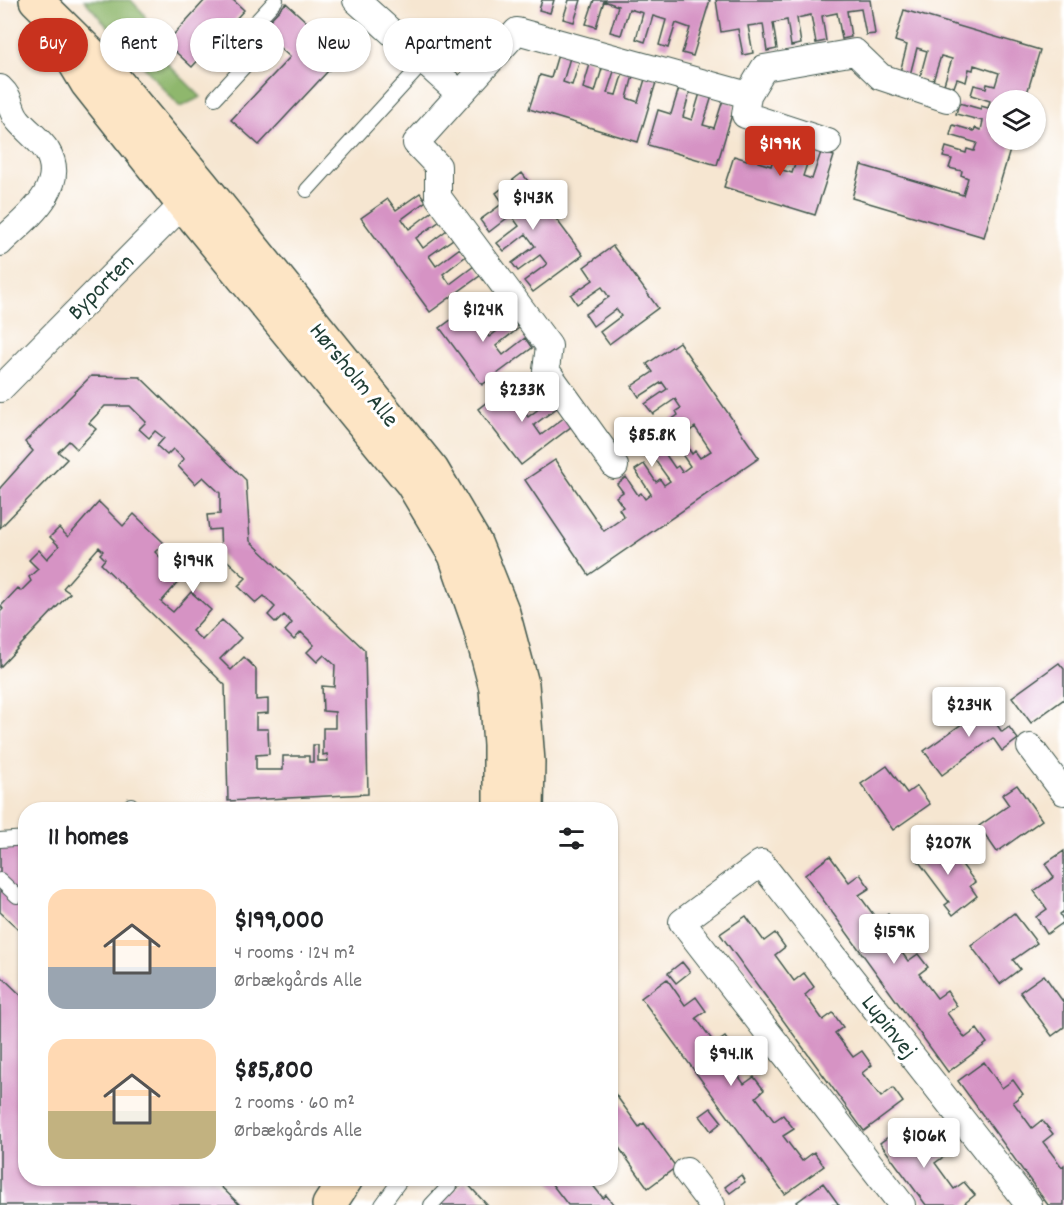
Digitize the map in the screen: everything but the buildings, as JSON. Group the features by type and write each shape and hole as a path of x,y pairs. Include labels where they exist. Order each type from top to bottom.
{"main road":[{"name":"Hørsholm Alle","path":"39,4 104,67 192,195 412,483 455,555 479,624 496,688 500,745 500,802"},
{"name":"Hørsholm Alle","path":"192,195 432,470 476,543 503,613 522,684 528,762 526,802"},
{"path":"329,1205 341,1186"}],"street":[{"path":"356,0 383,25"},
{"path":"615,466 546,370 549,346 438,197 438,166 416,143 518,32 748,95"},
{"path":"828,142 745,115 748,95 764,68 855,52 880,77 947,99"},
{"path":"435,72 460,94"},
{"path":"0,88 9,96 15,118 47,151 52,167 51,183 45,199 0,243"},
{"name":"Byporten","path":"0,389 192,195"},
{"path":"1030,747 1064,792"},
{"name":"Lupinvej","path":"902,1205 682,922 761,863 1029,1205"},
{"path":"686,1171 704,1202"}],"lane":[{"path":"214,98 251,59 243,37 276,0"},
{"path":"308,190 415,72"},
{"path":"0,840 18,839"},
{"path":"0,880 17,896"},
{"path":"382,1205 396,1186"},
{"path":"431,1205 449,1186"}],"green space":[{"path":"84,0 131,0 145,18 100,18"},
{"path":"149,72 176,72 201,97 180,107"}]}
